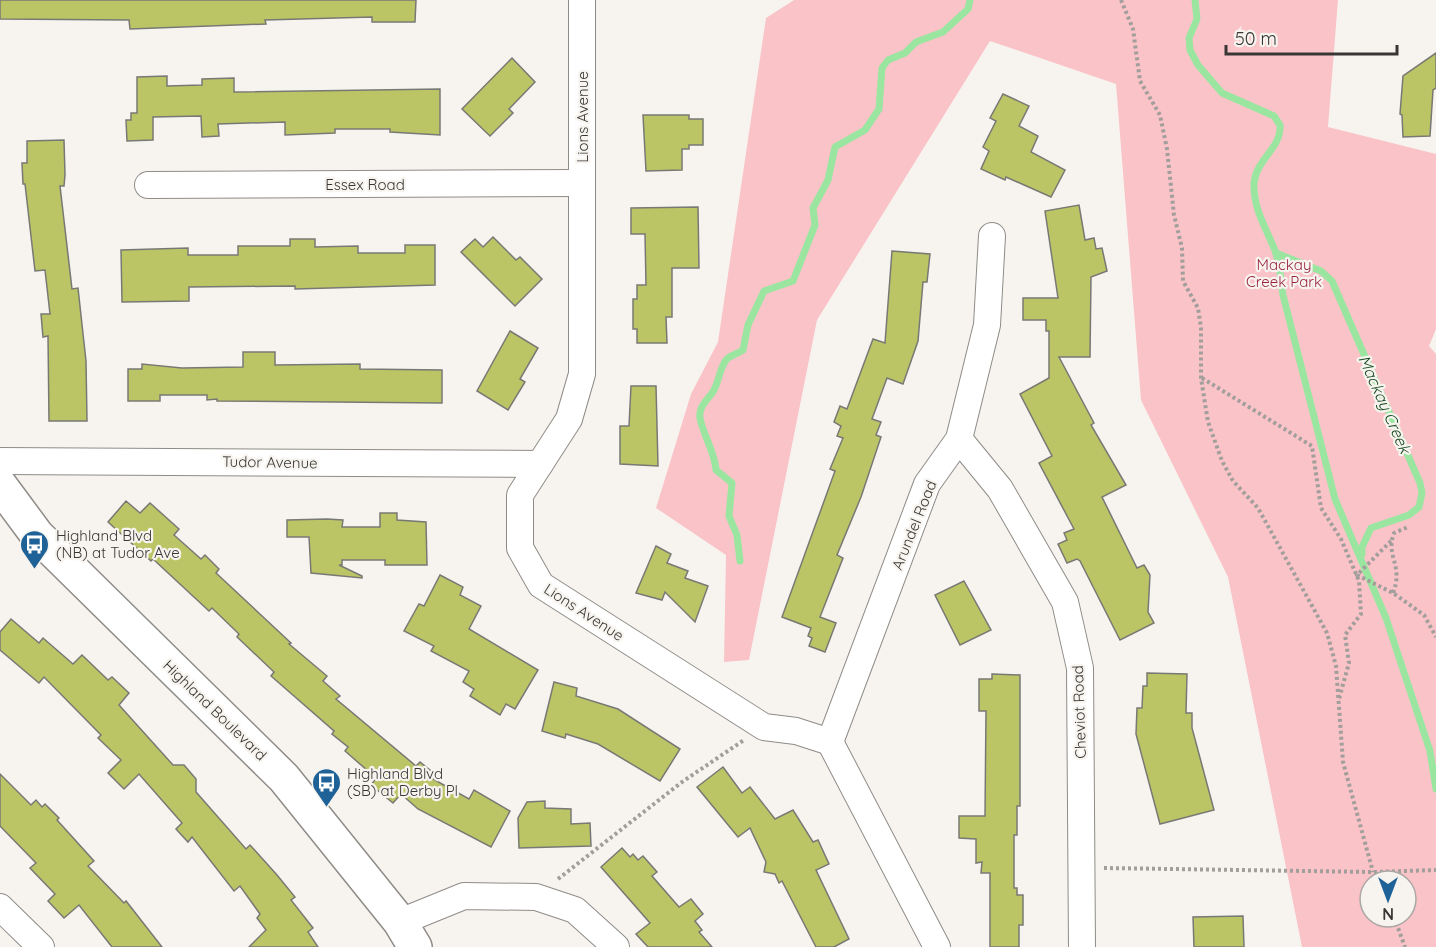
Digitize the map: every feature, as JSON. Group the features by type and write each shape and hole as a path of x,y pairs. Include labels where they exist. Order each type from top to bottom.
{"street":[{"name":"Lions Avenue","path":"582,0 582,374 569,419 520,495 520,548 541,585 764,728 796,731 830,742"},
{"name":"Essex Road","path":"148,185 582,183"},
{"name":"Arundel Road","path":"830,742 927,484 959,439 987,324 992,236"},
{"name":"Cheviot Road","path":"959,439 1000,489 1065,602 1080,668 1082,947"},
{"name":"Tudor Avenue","path":"0,461 540,464"},
{"name":"Highland Boulevard","path":"0,485 37,535 284,778 408,934"},
{"path":"830,742 937,947"},
{"path":"408,934 464,896 536,897 575,910 616,947"},
{"path":"0,907 41,947"}],"path":[{"path":"1120,0 1133,29 1140,81 1160,115 1167,149 1174,215 1182,248 1183,281 1198,308 1201,328 1201,378 1208,422 1222,461 1233,481 1258,508 1328,633 1336,666 1337,705 1343,762 1372,869"},
{"path":"1201,378 1312,446 1321,508 1341,539 1357,575 1360,588 1361,614 1345,635 1349,663 1337,705"},
{"path":"1357,575 1391,541 1394,533 1408,526"},
{"path":"1391,541 1399,577 1393,593"},
{"path":"1357,575 1393,593 1424,615 1436,637"},
{"path":"536,897 682,782 764,728"},
{"path":"1082,868 1358,872"},
{"path":"1418,871 1436,870"},
{"path":"1398,929 1405,947"}],"green space":[{"name":"Mackay Creek Park","path":"794,0 1338,0 1328,127 1436,154 1436,329 1429,346 1436,354 1436,947 1302,947 1228,577 1141,400 1116,84 990,41 817,320 749,660 724,662 726,555 656,508 691,394 718,342 766,18"}],"building":[{"path":"0,0 416,0 415,22 372,22 372,17 265,20 266,24 130,29 129,20 0,19"},
{"path":"1436,53 1436,88 1433,90 1430,136 1403,137 1402,115 1400,114 1403,76"},
{"path":"512,58 535,82 509,109 513,113 490,136 462,109"},
{"path":"167,76 167,86 202,85 202,79 234,78 234,92 440,89 440,135 390,132 390,129 335,129 335,133 285,135 285,122 218,124 219,136 202,137 201,116 153,117 153,140 127,141 126,120 131,120 131,113 137,113 137,77"},
{"path":"1003,94 1029,106 1019,126 1038,136 1031,152 1065,170 1051,197 1006,177 1005,180 981,169 989,151 983,147 996,121 990,118"},
{"path":"643,115 689,115 689,119 703,119 703,145 689,145 689,149 682,149 682,170 646,171"},
{"path":"64,140 65,175 64,186 60,186 72,289 78,288 86,361 87,421 49,421 48,336 43,337 41,314 50,314 45,270 35,271 25,184 23,184 22,163 27,163 27,141"},
{"path":"1079,205 1085,240 1094,238 1096,249 1102,248 1107,271 1091,277 1090,357 1059,357 1094,423 1091,425 1126,485 1102,497 1137,568 1144,565 1150,575 1148,612 1154,623 1120,640 1080,561 1077,559 1067,563 1058,544 1067,540 1064,533 1074,529 1039,463 1052,456 1020,394 1049,378 1049,331 1046,331 1046,320 1023,320 1023,298 1058,298 1045,211"},
{"path":"698,207 699,268 672,268 672,317 666,317 667,343 637,343 637,329 633,329 633,299 637,299 637,285 646,285 645,234 631,234 631,208"},
{"path":"493,237 516,260 520,257 542,279 515,306 461,252 475,239 483,247"},
{"path":"290,239 315,239 315,247 358,246 358,253 405,253 405,245 435,245 435,285 295,289 295,286 189,287 189,301 122,302 121,250 188,248 188,255 238,255 238,246 290,246"},
{"path":"892,251 930,254 927,282 923,282 918,341 903,384 887,378 872,419 881,422 876,435 881,437 861,497 837,555 843,558 820,617 836,623 825,652 809,646 812,638 808,636 811,628 782,617 835,471 830,469 843,438 837,436 841,426 834,422 840,406 847,409 873,339 885,343"},
{"path":"510,331 538,348 520,379 525,382 508,410 477,391"},
{"path":"243,352 275,352 275,365 360,364 360,369 442,370 442,403 217,401 217,399 207,400 207,395 160,395 160,401 128,401 128,369 142,369 142,364 182,368 243,367"},
{"path":"631,386 656,386 658,466 620,464 620,426 629,426"},
{"path":"126,501 140,513 150,503 179,529 174,535 201,559 205,555 219,569 216,573 291,643 289,644 327,676 323,681 340,696 336,699 416,766 420,762 436,775 433,779 469,799 474,790 510,811 491,847 418,809 401,794 393,803 371,785 376,778 345,751 348,747 332,734 334,731 271,676 274,672 237,637 239,634 212,608 209,611 153,559 151,561 108,522"},
{"path":"380,513 397,513 397,520 426,522 427,565 385,565 385,560 342,560 342,565 339,565 362,578 311,573 309,537 287,537 287,520 343,520 342,527 380,527"},
{"path":"656,546 671,554 667,563 688,571 685,578 708,586 695,622 665,592 662,600 636,593"},
{"path":"440,575 463,587 460,595 481,606 469,629 538,670 515,709 506,704 500,715 470,696 474,689 463,682 469,671 431,651 434,646 404,631 419,604 424,606"},
{"path":"964,581 991,630 960,645 935,595"},
{"path":"11,619 39,643 43,638 73,664 82,655 108,680 112,677 129,693 119,705 173,765 184,765 196,779 196,792 246,849 250,845 277,875 295,897 291,900 313,928 308,932 318,947 249,947 266,930 257,918 260,914 240,886 234,891 192,837 188,842 176,829 182,823 139,774 124,789 108,773 121,760 98,738 101,735 44,677 39,683 0,650 0,632"},
{"path":"1147,673 1187,674 1186,713 1192,713 1192,728 1214,810 1160,824 1136,734 1137,708 1142,708 1143,686 1147,686"},
{"path":"992,674 1020,675 1020,806 1017,806 1017,835 1014,835 1014,888 1017,888 1017,895 1023,895 1023,925 1019,925 1019,947 990,947 990,873 981,873 982,862 976,863 976,839 959,838 959,816 985,816 986,711 979,711 979,679 992,679"},
{"path":"554,682 577,688 576,696 618,709 680,749 660,781 598,744 566,734 565,738 542,731"},
{"path":"723,767 742,793 750,787 775,819 793,810 813,842 818,840 829,864 816,870 849,939 834,947 816,947 782,881 779,883 775,874 764,872 766,862 750,828 738,837 697,787"},
{"path":"0,774 31,805 36,800 42,807 45,804 59,818 57,820 94,861 88,866 124,903 126,901 162,947 112,947 79,905 64,918 48,901 55,894 30,868 36,863 0,826"},
{"path":"545,801 545,808 571,809 571,824 590,823 591,846 519,848 518,818 527,802"},
{"path":"622,848 630,857 633,854 638,860 643,856 657,872 652,876 679,907 691,899 703,914 695,921 702,930 699,932 712,947 648,947 636,934 650,923 601,867"},
{"path":"1243,916 1244,947 1194,947 1193,917"}],"waterway":[{"path":"740,561 737,535 729,516 732,483 716,470 714,457 700,418 701,410 714,390 725,362 743,350 748,325 764,291 793,281 815,225 813,208 828,180 835,147 865,130 879,109 882,68 888,60 905,53 916,42 943,32 968,9 970,0"},
{"name":"Mackay Creek","path":"1195,0 1197,19 1189,38 1190,50 1198,65 1222,93 1274,116 1280,125 1277,140 1256,175 1254,183 1256,202 1277,258 1283,295 1335,499 1386,618 1430,751 1436,789"},
{"name":"Mackay Creek","path":"1276,253 1321,271 1332,281 1420,483 1422,493 1419,507 1409,515 1371,528 1362,547 1362,554"}],"place":[{"name":"Highland Blvd (NB) at Tudor Ave","path":"35,570"},
{"name":"Highland Blvd (SB) at Derby Pl","path":"326,808"}]}
